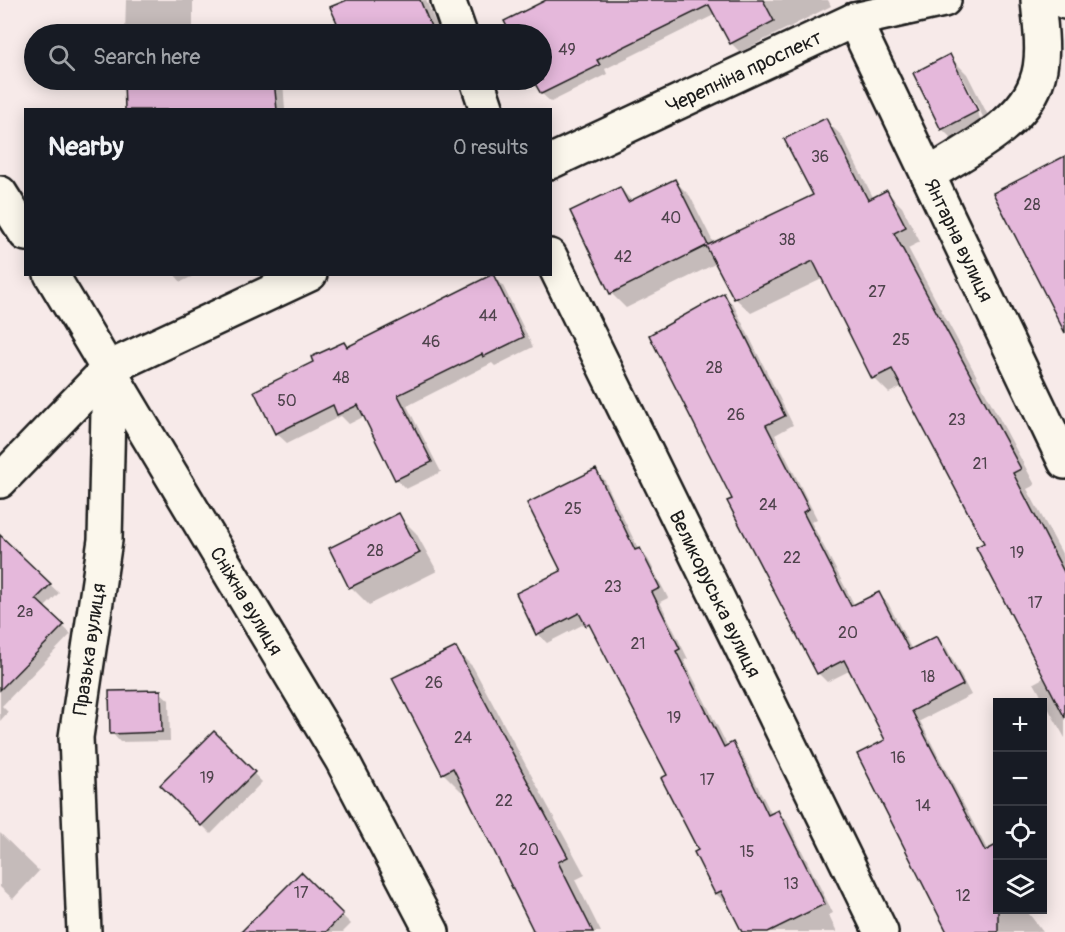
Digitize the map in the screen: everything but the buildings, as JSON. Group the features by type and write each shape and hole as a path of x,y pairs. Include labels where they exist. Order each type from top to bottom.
{"street":[{"path":"448,0 456,24"},
{"name":"Черепніна проспект","path":"552,161 854,20 944,0"},
{"path":"928,175 1010,123 1036,83 1042,42 1038,0"},
{"name":"Янтарна вулиця","path":"854,20 1065,462"},
{"path":"481,90 487,108"},
{"path":"0,193 24,231"},
{"name":"Великоруська вулиця","path":"552,260 881,932"},
{"name":"Сніжна вулиця","path":"52,276 342,760 432,932"},
{"path":"0,481 109,368 306,276"},
{"name":"Празька вулиця","path":"84,932 76,737 105,540 109,368"}]}
